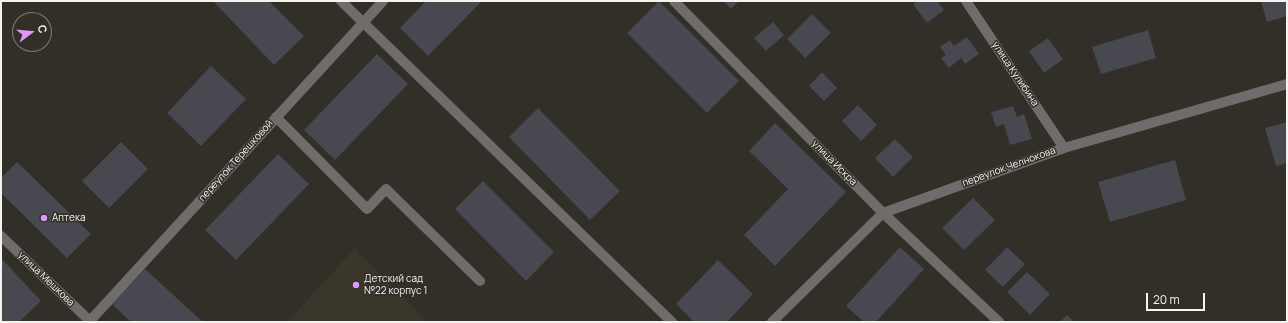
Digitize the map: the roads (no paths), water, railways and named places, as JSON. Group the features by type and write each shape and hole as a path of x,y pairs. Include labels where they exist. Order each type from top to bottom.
{"street":[{"path":"341,1 672,322"},
{"name":"переулок Терешковой","path":"90,322 383,1"},
{"name":"улица Искра","path":"674,1 883,212 999,322"},
{"name":"улица Кулибина","path":"966,1 1064,148"},
{"name":"переулок Челнокова","path":"772,322 883,212 1064,148 1287,84"},
{"path":"276,117 367,209 386,189 480,281"},
{"name":"улица Мешкова","path":"1,236 90,322"}],"place":[{"name":"Аптека","path":"44,218"},
{"name":"Детский сад №22 корпус 1","path":"356,285"}]}
